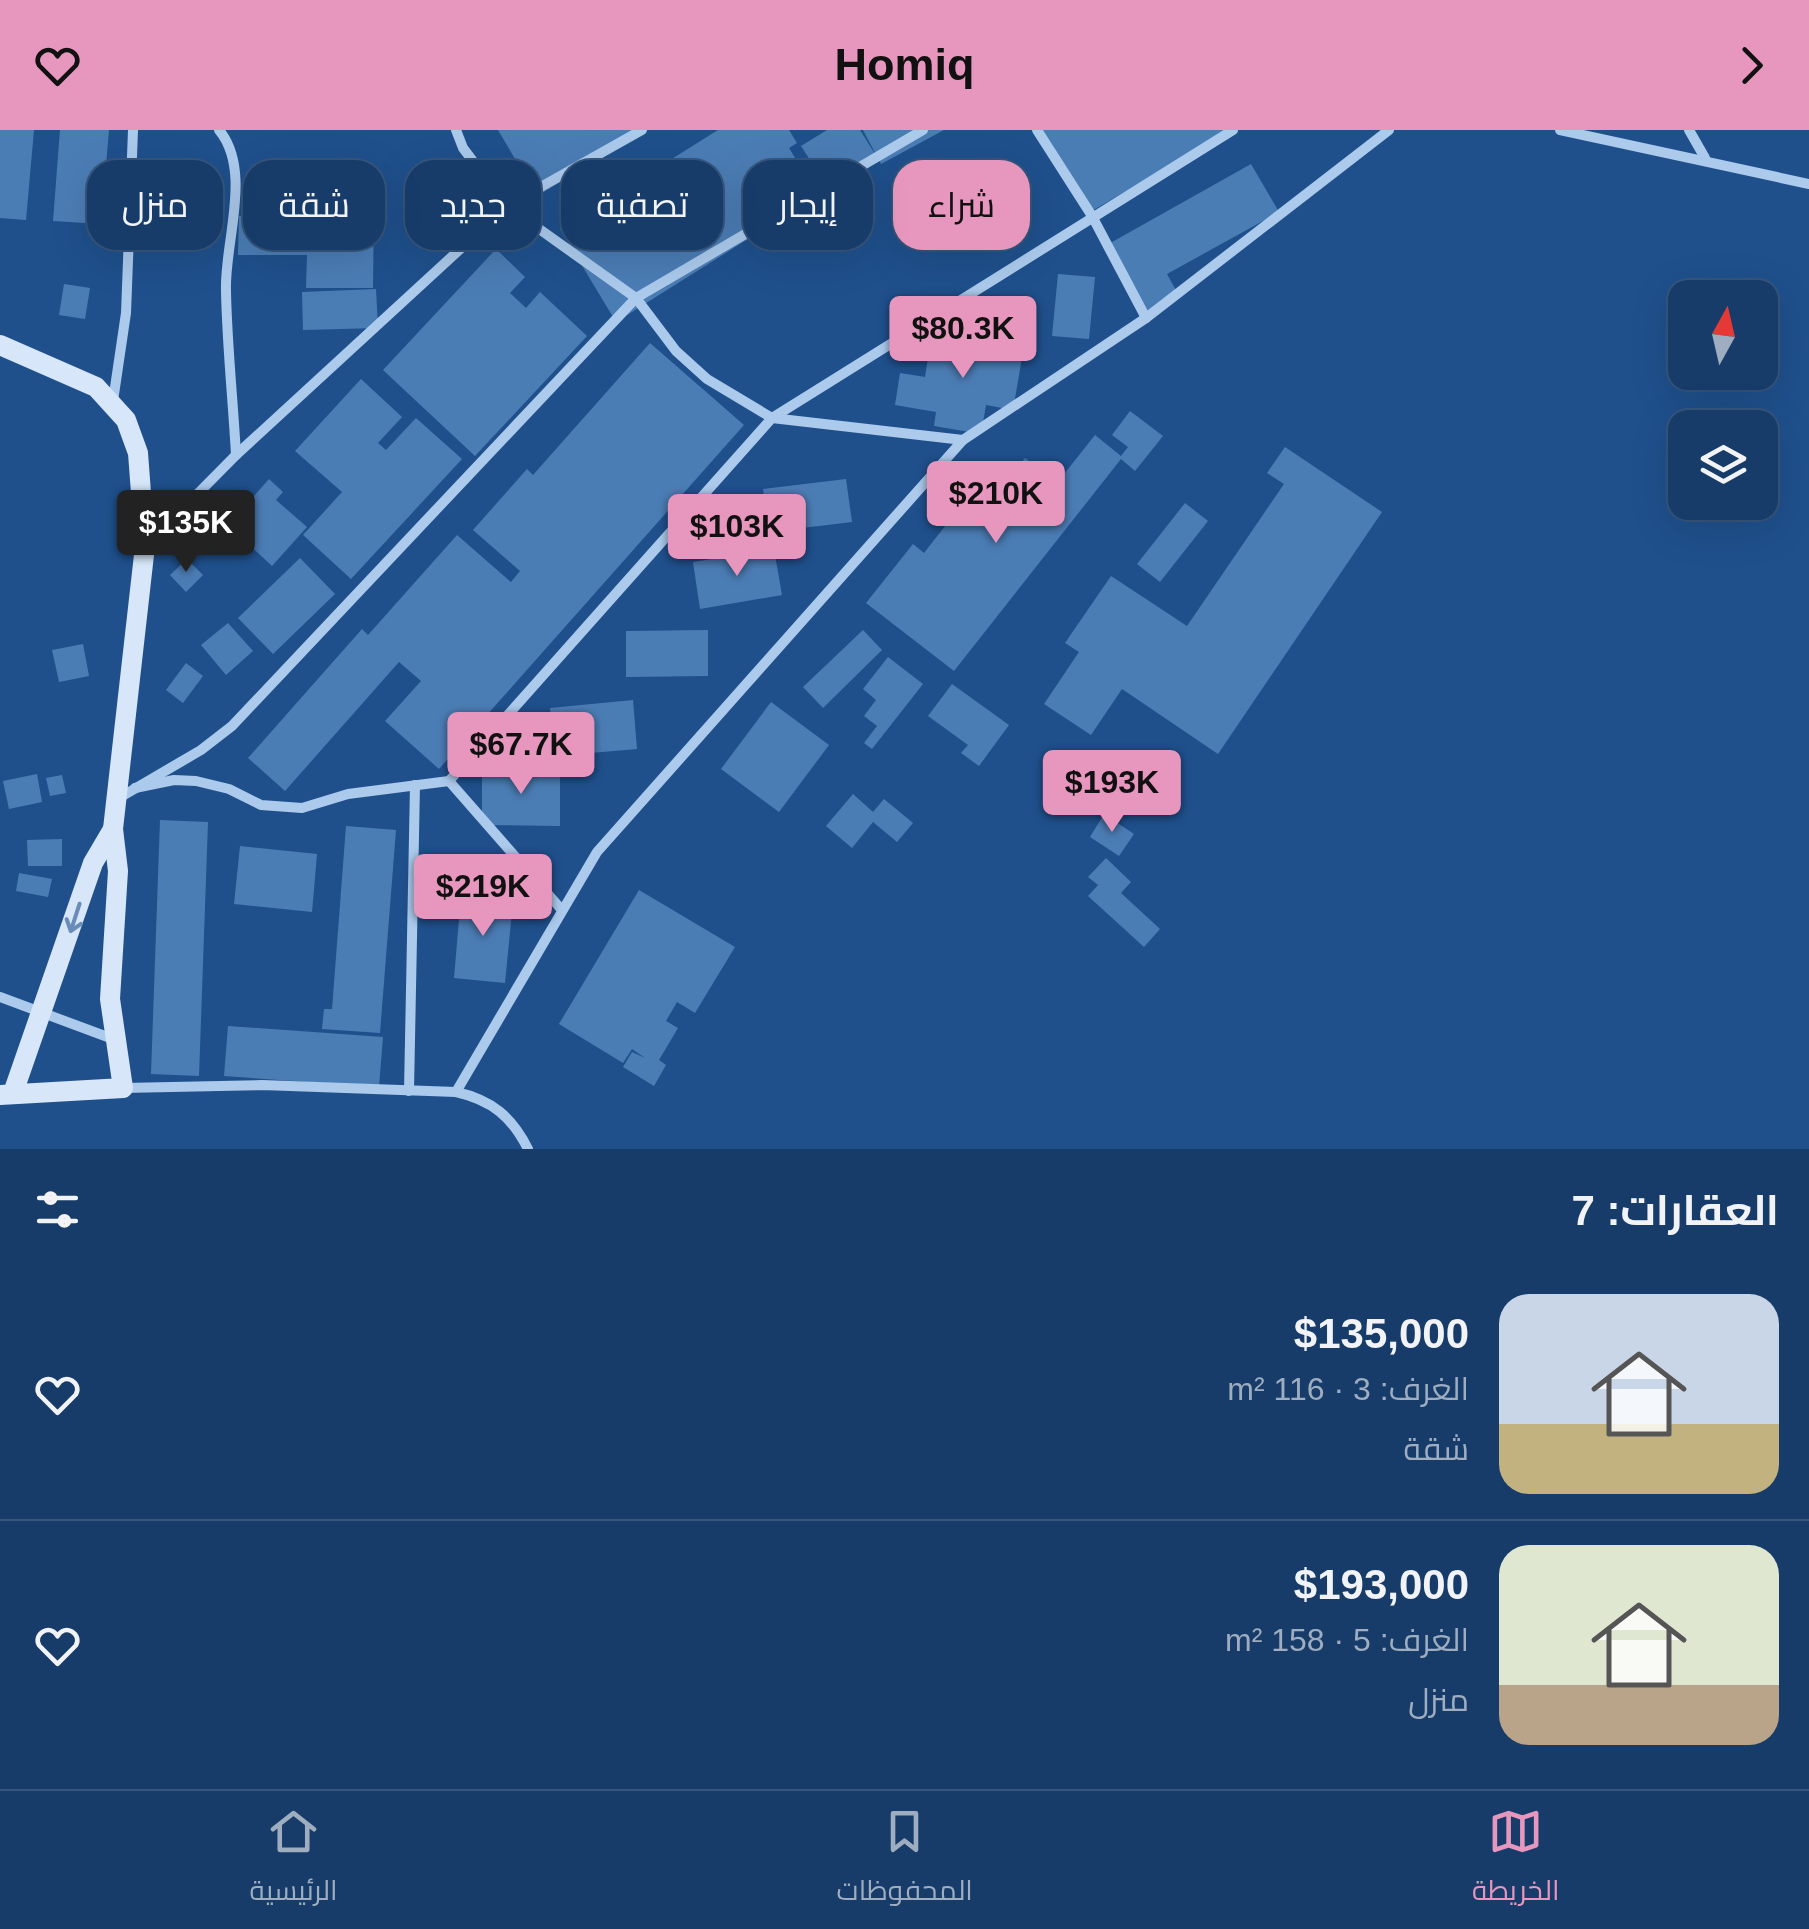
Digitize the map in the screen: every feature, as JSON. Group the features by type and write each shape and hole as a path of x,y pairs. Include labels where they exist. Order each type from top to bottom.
{"street":[{"path":"112,401 126,313 133,130"},
{"path":"220,130 229,142 233,168 225,286 236,455"},
{"path":"456,130 473,160"},
{"path":"541,187 642,130"},
{"path":"127,793 201,750 232,726 636,298 923,130"},
{"path":"1037,130 1092,216 1146,318"},
{"path":"127,793 174,780 196,781 214,784 261,805 302,808 348,794 449,781 772,418 1234,130"},
{"path":"456,1092 560,909 598,852 962,440 1146,318 1389,130"},
{"path":"1689,130 1705,158"},
{"path":"1569,131 1809,184"},
{"path":"541,230 636,298 676,351 707,379 772,418 962,440"},
{"path":"145,546 236,455 460,250"},
{"path":"0,345 61,368 112,401 126,420 138,454 145,546 127,793 93,864 44,1014 6,1094 262,1085 456,1092 474,1096 515,1122 528,1149"},
{"path":"449,781 560,909"},
{"path":"409,1091 415,785"},
{"path":"113,829 118,871 110,954 114,1038 124,1088"},
{"path":"0,997 114,1038"}],"building":[{"path":"0,130 34,130 26,220 0,218"},
{"path":"60,130 109,130 106,160 87,160 87,223 53,221"},
{"path":"498,130 647,130 597,160 561,160 561,182 541,194 541,160 516,160"},
{"path":"718,130 789,130 797,143 789,148 796,160 743,160 743,242 616,322 573,250 723,250 723,160 670,160"},
{"path":"827,130 860,130 877,157 810,160 801,146"},
{"path":"863,130 944,130 881,164"},
{"path":"1042,130 1231,130 1090,212"},
{"path":"1251,164 1279,212 1167,274 1178,294 1143,314 1105,246"},
{"path":"239,216 243,216 243,250 373,250 373,288 306,288 307,255 238,255"},
{"path":"495,250 525,277 510,293 526,308 540,292 587,336 475,456 383,370"},
{"path":"1058,274 1095,277 1089,339 1052,336"},
{"path":"64,284 90,288 85,319 59,315"},
{"path":"376,289 378,328 303,330 302,292"},
{"path":"945,325 982,332 980,344 1023,352 1013,410 986,405 981,434 934,426 936,412 895,405 900,373 925,377 929,351 940,352"},
{"path":"650,343 744,425 439,769 385,721 421,681 399,662 285,791 248,758 362,629 368,635 457,535 511,582 520,571 473,530 527,469 533,475"},
{"path":"361,379 402,417 378,443 386,450 416,418 462,459 351,579 303,535 342,492 295,451"},
{"path":"1130,411 1163,436 1135,471 1121,459 954,671 866,603 913,544 924,553 974,489 979,493 1004,462 1015,471 1025,458 1057,483 1095,435 1121,456 1128,447 1112,435"},
{"path":"1285,447 1382,512 1218,754 1122,689 1091,735 1044,704 1079,652 1065,643 1111,576 1187,626 1284,484 1267,473"},
{"path":"269,479 283,492 276,500 307,527 272,566 244,540 255,528 239,513"},
{"path":"846,479 852,522 769,532 763,489"},
{"path":"1185,503 1208,521 1160,582 1137,564"},
{"path":"774,549 782,595 700,609 693,562"},
{"path":"300,558 335,594 273,654 238,618"},
{"path":"187,559 203,575 186,592 170,575"},
{"path":"228,623 253,651 226,675 201,645"},
{"path":"708,630 708,676 626,677 626,631"},
{"path":"863,630 882,650 823,708 803,687"},
{"path":"83,644 89,676 59,682 52,650"},
{"path":"888,657 923,684 872,749 864,743 877,726 864,716 876,700 863,689"},
{"path":"186,663 203,676 183,703 166,690"},
{"path":"952,684 1009,725 979,766 961,753 968,745 928,716"},
{"path":"633,700 637,749 555,756 550,708"},
{"path":"771,702 829,745 779,812 721,769"},
{"path":"482,768 560,769 560,826 482,825"},
{"path":"37,774 42,802 9,809 3,781"},
{"path":"62,775 66,793 50,796 46,778"},
{"path":"853,794 873,812 884,799 913,823 897,842 873,822 852,848 826,826"},
{"path":"1104,814 1134,834 1119,856 1090,837"},
{"path":"160,820 208,822 199,1076 151,1074"},
{"path":"346,826 396,830 380,1033 322,1029 324,1009 332,1009"},
{"path":"62,839 62,866 28,866 27,840"},
{"path":"240,846 317,854 312,912 234,904"},
{"path":"1106,858 1131,882 1121,893 1160,929 1144,947 1088,896 1098,885 1088,877"},
{"path":"19,873 52,879 48,897 16,891"},
{"path":"639,890 735,947 695,1013 677,1002 666,1021 678,1028 659,1060 666,1065 654,1086 623,1067 632,1052 645,1058 632,1049 623,1063 559,1024"},
{"path":"461,896 513,901 505,983 454,978"},
{"path":"228,1026 383,1037 379,1087 224,1076"}]}
